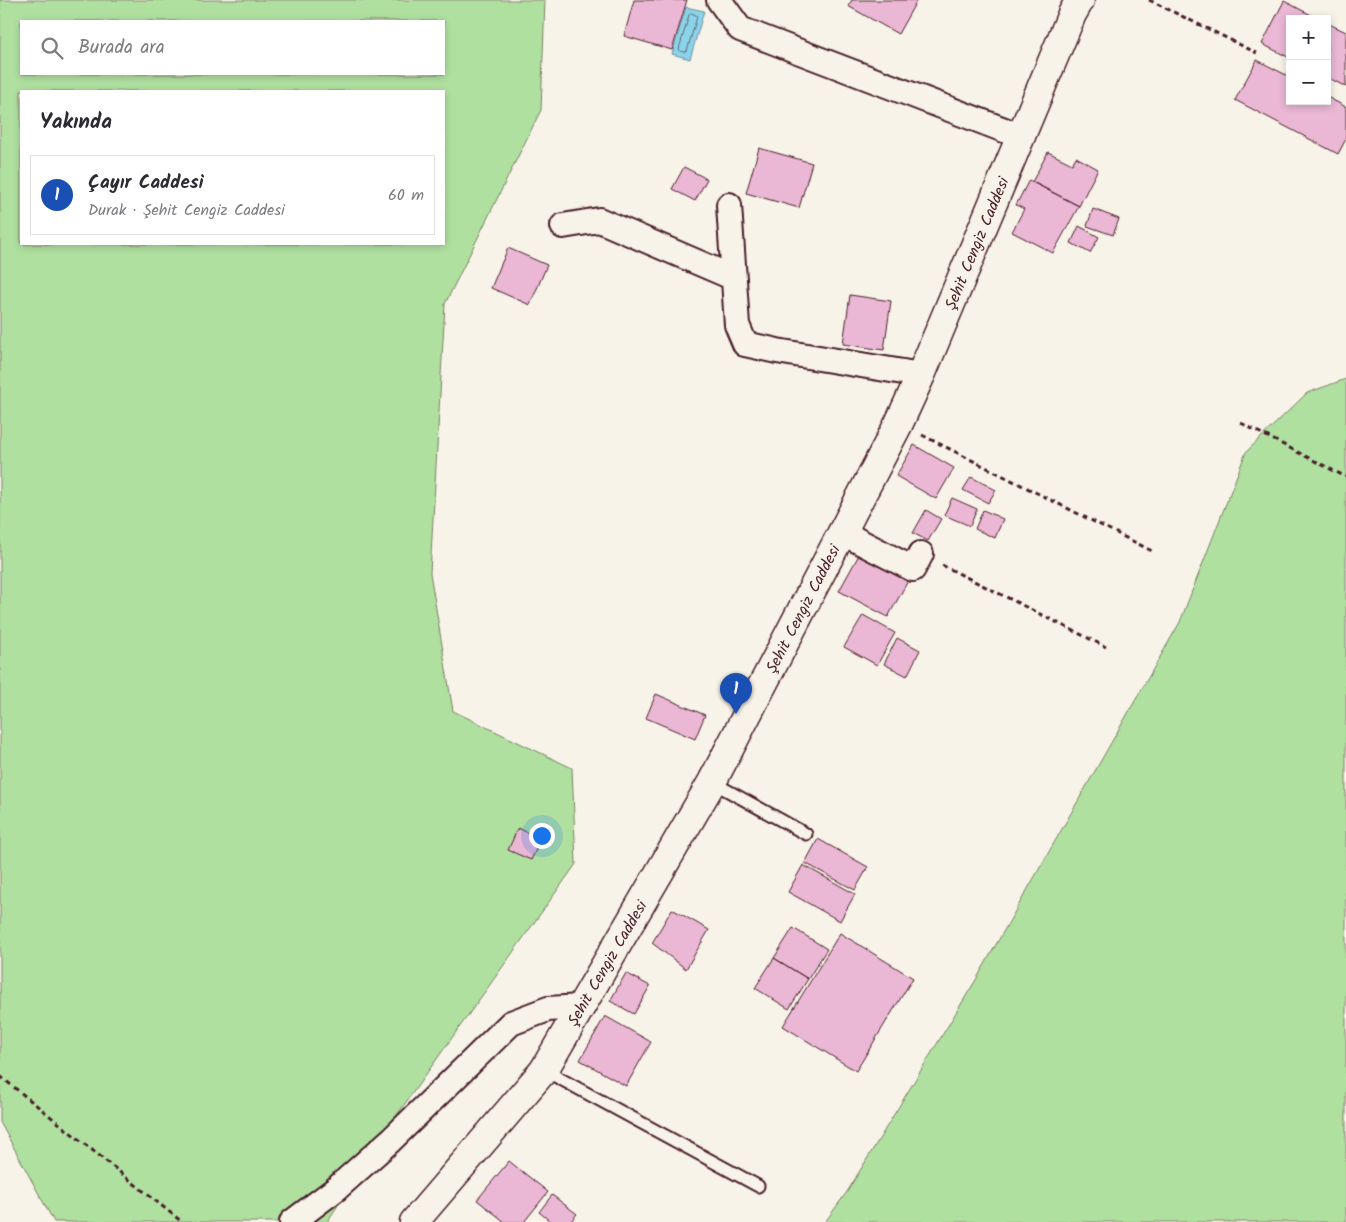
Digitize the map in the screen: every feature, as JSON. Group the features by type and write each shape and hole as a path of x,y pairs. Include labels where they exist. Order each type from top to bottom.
{"street":[{"path":"718,0 740,29 1020,136"},
{"name":"Şehit Cengiz Caddesi","path":"414,1222 544,1070 712,782 899,423 921,375 1072,14 1080,0"},
{"path":"730,205 737,325 745,344 921,375"},
{"path":"563,226 599,220 734,278"},
{"path":"841,532 913,569 921,554"},
{"path":"292,1222 336,1189 392,1140 511,1023 548,1009 581,1007"}],"lane":[{"path":"712,782 806,834"},
{"path":"544,1070 758,1186"}],"path":[{"path":"1149,0 1257,53"},
{"path":"899,423 1152,551"},
{"path":"1241,423 1346,477"},
{"path":"921,554 1106,647"},
{"path":"0,1076 182,1222"}],"green space":[{"path":"0,0 545,0 541,110 445,304 430,573 453,711 572,768 576,864 399,1112 327,1222 54,1222 0,1122"},
{"path":"1346,379 1346,1222 825,1222 847,1192 977,978 1180,622 1246,452 1307,393"}],"water":[{"path":"686,7 704,11 690,59 672,54"}],"building":[{"path":"634,0 687,0 672,50 624,36"},
{"path":"852,0 917,0 898,34 848,6"},
{"path":"1284,1 1311,15 1286,15 1286,56 1262,44"},
{"path":"1331,25 1346,32 1346,87 1331,79"},
{"path":"1257,60 1286,75 1286,105 1331,105 1331,99 1346,107 1346,139 1338,154 1235,100"},
{"path":"759,148 812,163 799,208 746,193"},
{"path":"1048,152 1072,164 1076,157 1098,169 1079,206 1032,182"},
{"path":"684,167 707,179 695,201 672,189"},
{"path":"1029,180 1079,206 1053,253 1012,232 1024,209 1016,205"},
{"path":"1093,209 1119,219 1113,235 1087,226"},
{"path":"1079,226 1099,237 1090,253 1071,243"},
{"path":"508,248 547,265 530,305 491,288"},
{"path":"850,295 891,301 884,350 843,344"},
{"path":"914,445 954,468 936,499 896,476"},
{"path":"971,477 996,490 988,503 963,490"},
{"path":"952,498 977,509 970,526 944,515"},
{"path":"926,510 941,519 928,541 913,533"},
{"path":"983,510 1003,519 995,538 975,529"},
{"path":"860,553 909,579 888,617 839,591"},
{"path":"863,615 895,633 877,665 844,647"},
{"path":"897,638 920,650 907,676 884,664"},
{"path":"656,694 705,715 695,739 646,718"},
{"path":"518,828 541,839 531,860 508,850"},
{"path":"818,839 868,867 855,890 805,863"},
{"path":"803,865 855,894 840,921 788,892"},
{"path":"672,909 709,930 686,969 652,943"},
{"path":"793,928 827,949 808,979 774,958"},
{"path":"840,933 913,978 856,1071 783,1026"},
{"path":"774,958 808,979 789,1009 755,988"},
{"path":"626,973 650,986 634,1014 610,1001"},
{"path":"605,1016 651,1042 626,1086 580,1060"},
{"path":"509,1161 548,1192 524,1222 505,1222 477,1200"},
{"path":"552,1195 577,1214 570,1222 551,1222 539,1212"}],"place":[{"name":"Çayır Caddesi","path":"736,714"}]}
